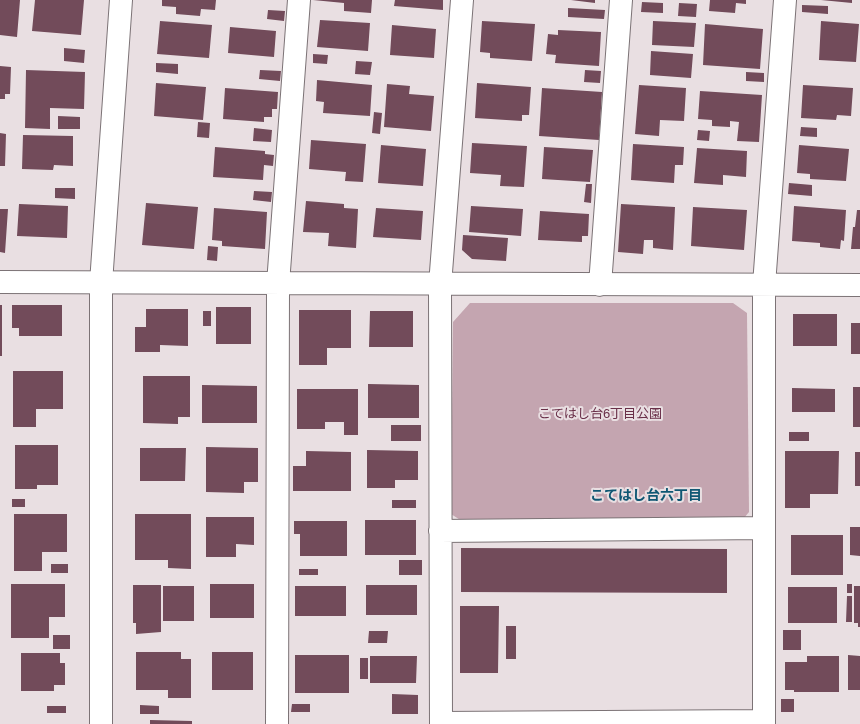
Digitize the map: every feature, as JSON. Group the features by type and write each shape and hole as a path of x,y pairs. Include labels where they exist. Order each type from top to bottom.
{"street":[{"path":"101,724 101,283 121,0"},
{"path":"277,724 278,284 299,0"},
{"path":"462,0 440,285 441,724 764,723 764,285 785,0"},
{"path":"600,285 622,0"},
{"path":"0,282 860,286"},
{"path":"440,531 764,528"}],"green space":[{"name":"こてはし台6丁目公園","path":"470,303 733,303 747,313 749,512 739,524 468,525 451,514 453,322"}],"building":[{"path":"0,0 20,0 17,37 0,35"},
{"path":"35,0 84,0 81,35 32,31"},
{"path":"162,0 216,0 215,10 201,9 200,16 176,14 176,7 162,6"},
{"path":"313,0 372,0 371,13 344,11 344,3"},
{"path":"395,0 443,0 443,10 394,6"},
{"path":"571,0 595,0 595,3"},
{"path":"710,0 746,0 746,4 736,3 735,13 709,11"},
{"path":"821,0 852,0 852,3"},
{"path":"642,2 663,3 663,13 641,12"},
{"path":"679,3 697,4 696,17 678,16"},
{"path":"802,5 828,6 828,14 802,12"},
{"path":"568,8 605,10 604,19 568,17"},
{"path":"268,10 285,11 284,21 267,19"},
{"path":"320,20 370,23 368,51 317,47"},
{"path":"160,21 212,25 209,58 157,54"},
{"path":"482,21 535,24 532,61 490,58 490,53 480,52"},
{"path":"653,21 696,23 694,47 652,45"},
{"path":"821,21 859,24 856,62 819,60"},
{"path":"705,24 763,29 760,69 703,65"},
{"path":"392,25 436,29 434,58 390,55"},
{"path":"230,27 276,31 274,57 228,53"},
{"path":"558,30 601,32 599,66 555,63 556,55 546,54 548,34 558,35"},
{"path":"64,48 85,50 84,63 64,61"},
{"path":"651,51 693,54 691,78 650,75"},
{"path":"313,54 328,55 327,64 313,63"},
{"path":"356,61 372,62 370,75 355,74"},
{"path":"156,63 178,64 178,74 156,72"},
{"path":"0,66 11,67 10,94 5,94 5,99 0,99"},
{"path":"26,70 85,72 84,109 50,108 50,129 25,128"},
{"path":"260,70 281,71 280,81 259,79"},
{"path":"585,70 601,71 600,83 584,82"},
{"path":"746,72 764,73 764,82 746,81"},
{"path":"317,80 372,85 370,116 323,113 324,102 316,101"},
{"path":"156,83 206,87 203,120 154,116"},
{"path":"477,83 531,87 529,115 522,115 522,121 475,118"},
{"path":"387,84 410,86 409,94 434,96 431,131 384,127"},
{"path":"639,85 686,88 684,121 660,120 659,136 635,134"},
{"path":"803,85 853,88 851,116 837,115 836,120 801,118"},
{"path":"225,88 278,92 277,109 272,109 272,117 264,117 264,122 223,119"},
{"path":"542,88 602,92 599,140 539,136"},
{"path":"700,91 762,95 759,142 737,141 739,122 730,121 730,127 712,126 712,120 698,119"},
{"path":"374,112 382,113 380,134 372,133"},
{"path":"58,116 80,117 80,129 58,129"},
{"path":"198,122 210,123 209,138 197,137"},
{"path":"801,127 817,128 817,137 800,136"},
{"path":"254,128 272,130 271,142 253,141"},
{"path":"698,130 710,131 709,141 697,140"},
{"path":"0,133 6,134 5,166 0,166"},
{"path":"23,135 73,136 73,166 54,165 53,170 22,169"},
{"path":"311,140 366,144 363,182 345,181 346,172 309,169"},
{"path":"472,143 527,146 524,187 500,186 501,175 470,173"},
{"path":"633,144 684,147 683,165 675,165 674,183 631,180"},
{"path":"381,145 426,149 423,186 378,183"},
{"path":"799,145 849,149 846,181 810,179 810,174 797,173"},
{"path":"215,147 265,151 265,154 274,155 273,166 264,165 263,180 213,177"},
{"path":"544,147 593,150 590,182 542,179"},
{"path":"697,148 747,151 746,177 723,175 723,185 694,183"},
{"path":"789,183 812,185 812,196 788,194"},
{"path":"586,184 592,184 591,203 584,202"},
{"path":"55,188 75,188 75,199 55,198"},
{"path":"254,191 272,192 271,202 253,200"},
{"path":"306,201 344,204 344,208 358,209 356,248 328,246 329,233 303,232"},
{"path":"146,203 198,207 194,249 142,245"},
{"path":"19,204 68,206 67,238 17,236"},
{"path":"621,204 675,207 673,250 653,248 653,240 644,240 643,254 618,252"},
{"path":"471,206 523,209 521,236 469,232"},
{"path":"794,206 846,210 844,241 841,240 840,249 820,247 820,243 792,241"},
{"path":"693,207 747,210 744,250 691,246"},
{"path":"214,208 267,212 265,249 222,246 222,241 212,240"},
{"path":"376,208 423,211 421,240 373,237"},
{"path":"0,209 8,209 5,253 0,252"},
{"path":"857,210 860,210 860,249 851,249 853,227 855,227"},
{"path":"540,211 589,214 588,236 582,236 582,242 538,240"},
{"path":"463,235 508,238 506,261 472,259 462,250"},
{"path":"208,246 218,247 217,261 207,260"},
{"path":"0,305 2,305 2,356 0,356"},
{"path":"12,305 62,305 62,336 19,336 19,328 12,328"},
{"path":"216,307 251,307 251,344 216,344"},
{"path":"146,309 188,309 188,346 160,345 160,352 135,352 135,327 146,327"},
{"path":"299,310 351,310 351,348 327,348 327,365 299,365"},
{"path":"203,311 211,311 211,326 203,326"},
{"path":"370,311 413,311 413,347 369,347"},
{"path":"793,314 837,314 837,346 793,346"},
{"path":"851,323 860,323 860,354 851,354"},
{"path":"13,371 63,371 63,409 36,409 36,427 13,427"},
{"path":"143,376 190,376 190,417 178,417 178,424 143,423"},
{"path":"368,384 419,385 419,418 368,418"},
{"path":"202,385 257,386 257,423 202,423"},
{"path":"853,387 860,387 860,427 853,427"},
{"path":"792,388 835,389 835,412 792,412"},
{"path":"297,389 358,389 358,435 344,435 344,422 325,422 325,429 297,429"},
{"path":"391,425 421,425 421,441 391,441"},
{"path":"789,432 809,432 809,441 789,441"},
{"path":"15,445 58,445 58,485 37,485 37,489 15,489"},
{"path":"206,447 258,448 258,482 244,482 244,493 206,492"},
{"path":"140,448 186,448 185,481 140,481"},
{"path":"367,450 418,451 418,480 395,480 395,488 367,488"},
{"path":"306,451 351,452 351,491 293,491 293,466 306,466"},
{"path":"785,451 839,451 838,494 810,494 810,508 785,508"},
{"path":"855,452 860,452 860,486 855,486"},
{"path":"12,499 25,499 25,507 12,507"},
{"path":"392,500 416,500 416,508 392,508"},
{"path":"14,514 67,514 67,552 42,552 42,571 14,571"},
{"path":"135,514 191,514 191,569 168,568 168,560 135,560"},
{"path":"206,517 254,517 254,545 236,544 236,557 206,557"},
{"path":"365,520 416,520 416,555 365,555"},
{"path":"294,521 347,521 347,556 300,556 300,534 294,534"},
{"path":"850,527 860,527 860,556 850,555"},
{"path":"791,535 843,535 843,575 791,575"},
{"path":"461,548 727,549 727,593 461,592"},
{"path":"399,560 422,560 422,575 399,575"},
{"path":"51,564 68,564 68,573 51,573"},
{"path":"299,569 318,569 318,575 299,575"},
{"path":"11,584 65,584 65,617 49,617 49,638 11,638"},
{"path":"210,584 254,584 254,618 210,618"},
{"path":"847,584 852,584 852,593 847,593"},
{"path":"133,585 161,585 161,632 136,634 136,623 133,623"},
{"path":"366,585 417,585 417,615 366,615"},
{"path":"163,586 194,586 194,621 163,621"},
{"path":"295,586 346,586 346,616 295,616"},
{"path":"854,586 860,586 860,627 858,627 858,623 854,623"},
{"path":"788,587 837,587 837,623 788,623"},
{"path":"847,596 852,596 852,622 846,622"},
{"path":"460,606 499,606 498,673 460,673"},
{"path":"506,626 516,626 516,659 506,659"},
{"path":"783,630 801,630 801,650 783,650"},
{"path":"369,631 388,631 387,643 368,643"},
{"path":"53,635 70,635 70,649 53,649"},
{"path":"136,652 181,652 181,659 191,659 191,698 168,698 168,690 136,690"},
{"path":"212,652 253,652 253,690 212,690"},
{"path":"21,653 60,653 60,663 65,663 65,685 54,685 54,691 21,691"},
{"path":"295,655 349,655 349,693 295,693"},
{"path":"848,655 860,656 860,690 848,690"},
{"path":"370,656 417,656 416,683 370,683"},
{"path":"807,656 839,656 839,692 794,692 794,690 785,690 785,662 807,662"},
{"path":"360,658 368,658 368,679 360,679"},
{"path":"392,694 418,695 418,714 392,714"},
{"path":"781,699 794,699 794,712 781,712"},
{"path":"292,704 310,704 310,712 291,712"},
{"path":"140,705 159,706 159,714 140,714"},
{"path":"47,706 66,706 66,713 47,713"},
{"path":"150,720 192,721 192,724 150,724"}],"district":[{"name":"こてはし台六丁目","path":"646,496"}]}
